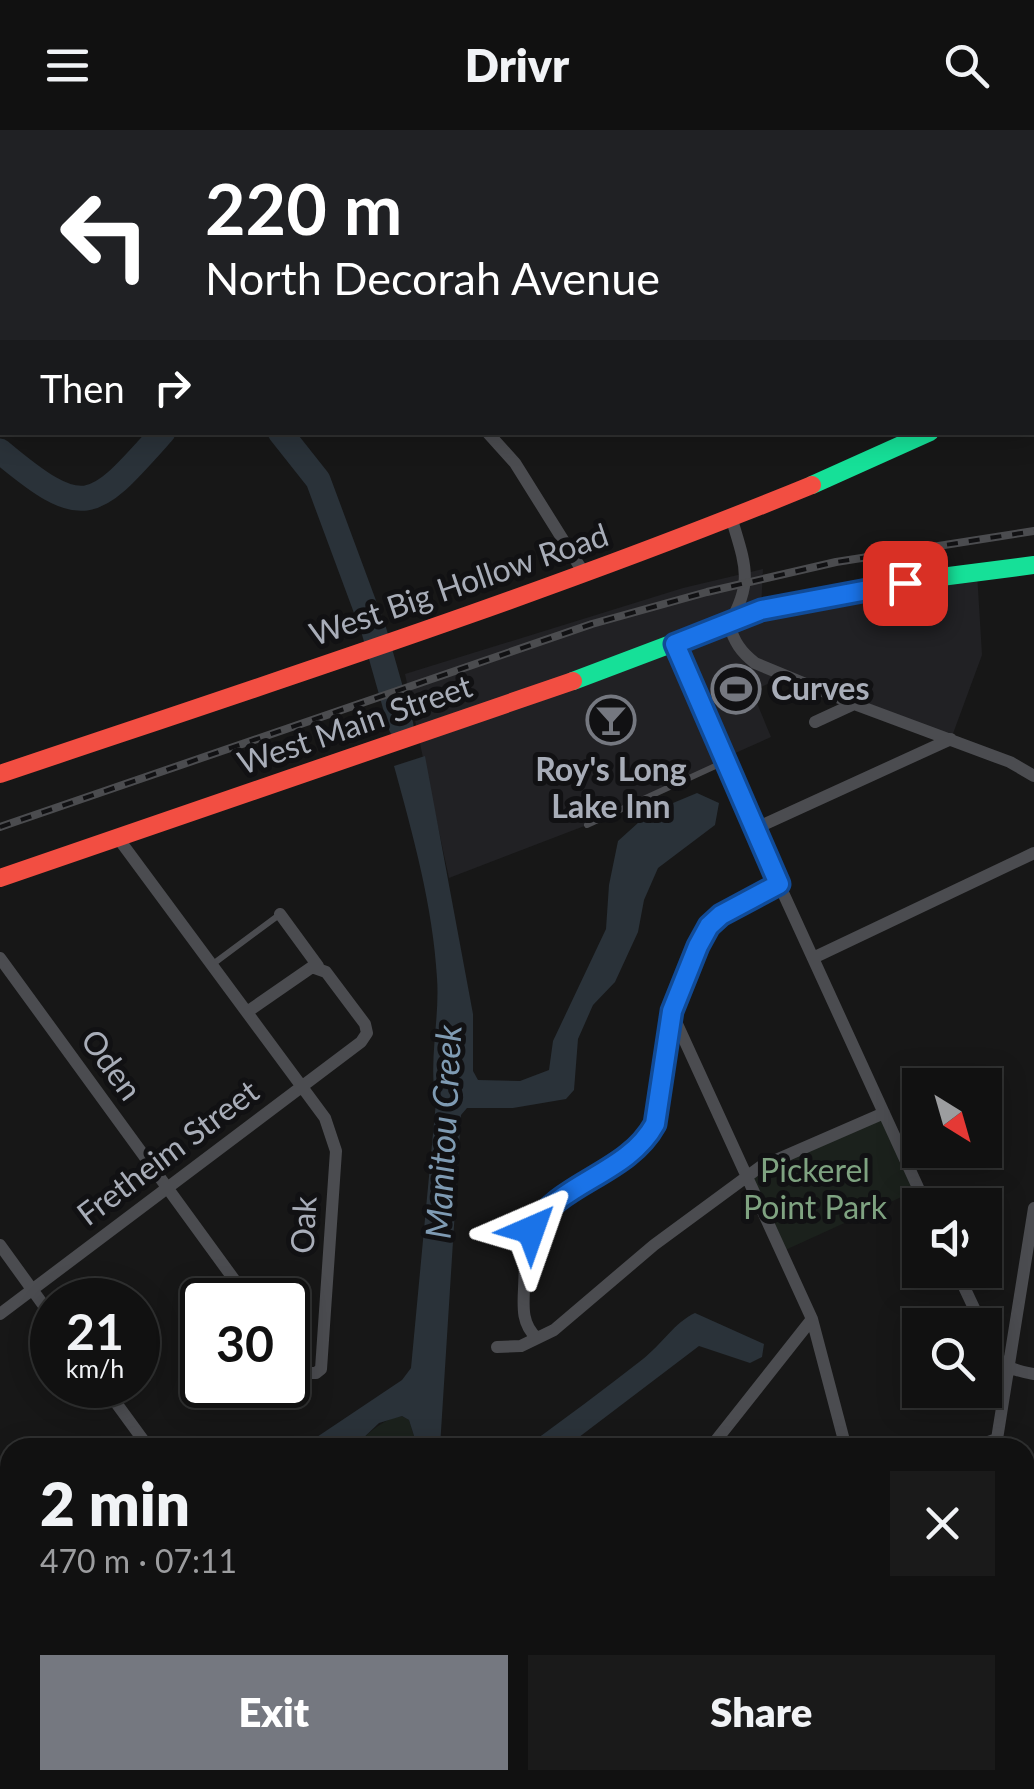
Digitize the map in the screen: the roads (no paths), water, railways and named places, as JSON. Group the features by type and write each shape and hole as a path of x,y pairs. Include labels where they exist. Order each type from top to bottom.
{"street":[{"path":"490,435 515,463 585,576"},
{"name":"West Big Hollow Road","path":"0,774 585,576 732,520 923,435"},
{"path":"732,520 747,570 746,590 729,624 734,640 755,663 1010,762 1034,776"},
{"name":"West Main Street","path":"0,878 418,736 761,610 941,577 1034,565"},
{"path":"675,644 724,762 918,1188"},
{"path":"814,722 854,704"},
{"path":"754,829 951,739"},
{"name":"Oak","path":"118,838 325,1118 336,1151 324,1361 316,1374 310,1374"},
{"path":"813,958 1034,853"},
{"path":"537,1338 526,1326 524,1309 531,1230 542,1211 632,1154 646,1140 655,1124 672,1011 698,946 709,926 721,915 779,884"},
{"path":"247,1012 318,966 280,914"},
{"name":"Oden","path":"0,958 233,1278"},
{"name":"Fretheim Street","path":"47,1278 361,1042 367,1033 365,1024 318,966"},
{"path":"672,1011 812,1319 843,1438"},
{"path":"497,1347 515,1348 567,1320 654,1245 760,1167 884,1113"},
{"path":"1001,1438 1034,1208"},
{"path":"0,1245 30,1286"},
{"name":"Fretheim Street","path":"0,1314 30,1291"},
{"path":"718,1438 812,1319"},
{"path":"1002,1362 1008,1369 1034,1374"},
{"path":"120,1408 142,1438"}],"lane":[{"path":"587,825 724,762"},
{"path":"212,964 280,914"}],"water":[{"path":"425,756 473,1014 473,1071 478,1080 520,1081 549,1070 553,1041 606,929 618,841 649,813 697,793 719,803 715,825 658,868 644,900 638,932 615,982 593,1005 578,1039 574,1090 566,1099 513,1108 467,1108 461,1115 441,1438 415,1438 409,1420 402,1416 379,1423 363,1438 315,1438 402,1380 411,1368 436,1102 433,1071 437,994 427,898 394,766"},
{"path":"695,1313 764,1344 762,1357 750,1363 699,1346 578,1438 538,1438 643,1359"}],"waterway":[{"name":"Manitou Creek","path":"0,451 52,489 71,497 88,498 120,478 160,435"},
{"name":"Manitou Creek","path":"282,435 318,480 374,631 401,726"}],"railway":[{"path":"0,827 592,624 836,562 1034,531"}],"place":[{"name":"Curves","path":"736,689"},
{"name":"Roy's Long Lake Inn","path":"611,720"}],"park label":[{"name":"Pickerel Point Park","path":"815,1190"}]}
